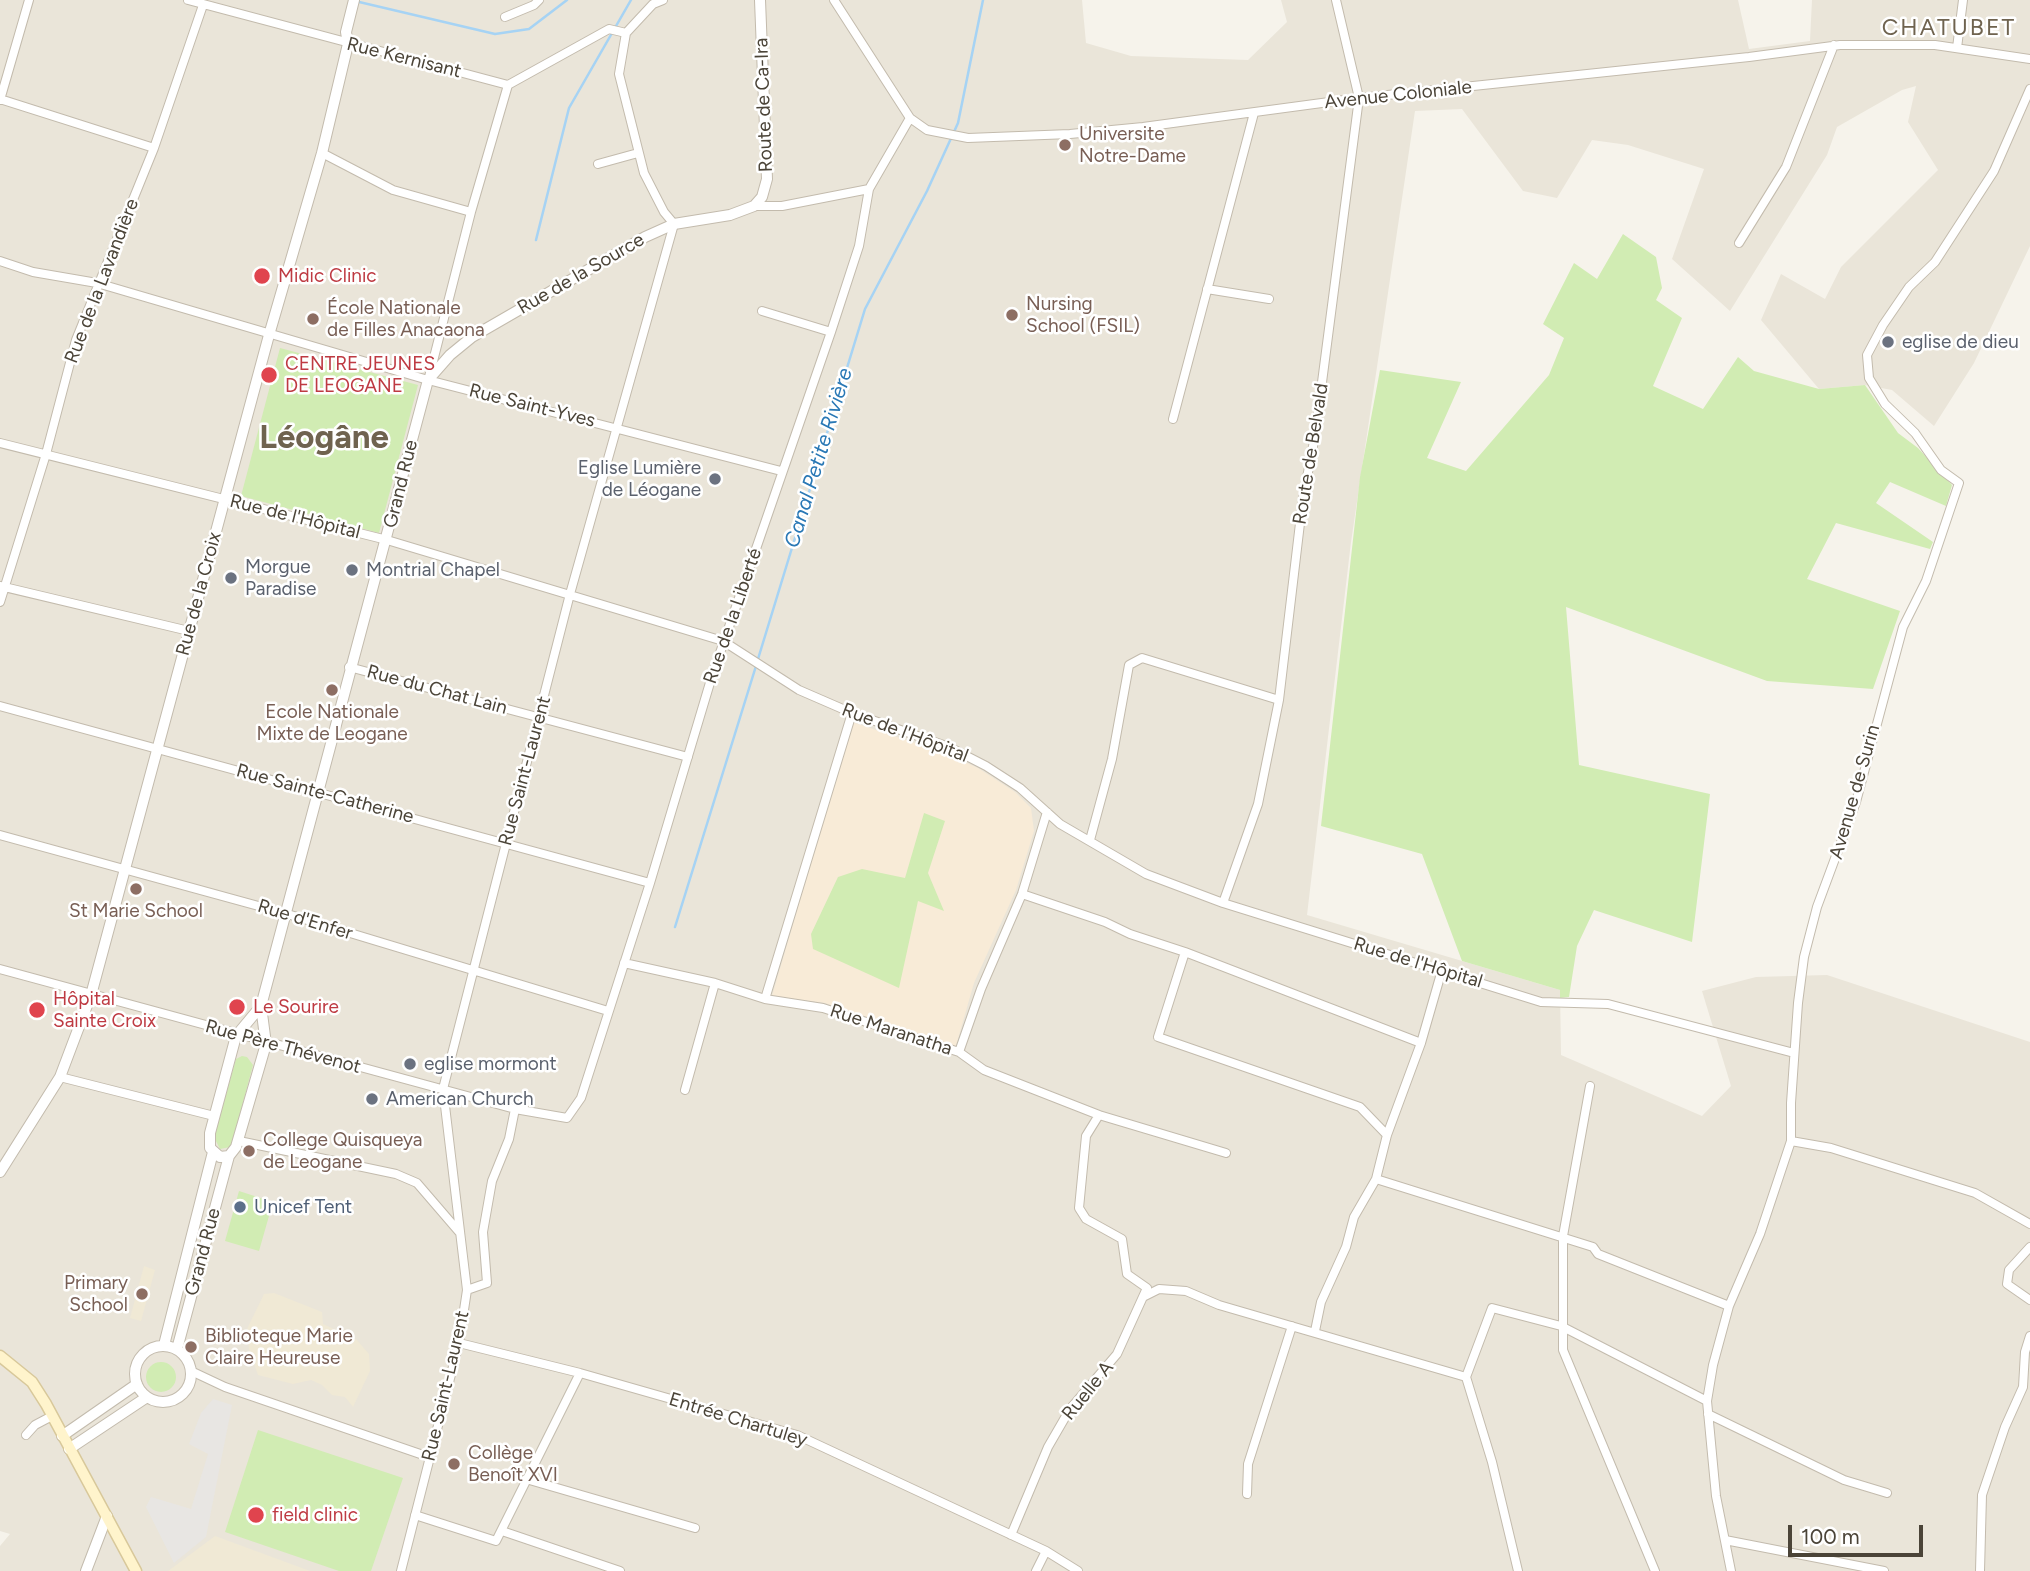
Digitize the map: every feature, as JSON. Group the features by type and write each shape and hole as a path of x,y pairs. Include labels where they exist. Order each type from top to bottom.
{"main road":[{"path":"0,1356 32,1382 136,1571"}],"street":[{"path":"29,0 0,100 154,148"},
{"name":"Rue Kernisant","path":"188,0 508,85"},
{"path":"505,16 534,5 539,0"},
{"path":"663,0 653,4 626,33 619,74 638,153 664,212 674,224"},
{"name":"Route de Ca-Ira","path":"754,206 765,191 767,179 760,0"},
{"path":"834,0 910,118"},
{"name":"Route de Belvald","path":"1223,903 1258,804 1279,701 1303,498 1315,436 1359,98 1336,0"},
{"path":"1957,48 1963,0"},
{"name":"Rue de la Croix","path":"0,1172 60,1077 91,995 322,153 348,44 346,32 353,3"},
{"name":"Rue de la Lavandière","path":"0,602 2,587 47,454 76,340 154,148 203,5"},
{"path":"508,85 609,29 626,33"},
{"name":"Avenue Coloniale","path":"910,118 927,130 968,138 1070,134 1359,98 1749,57 1834,45 1910,43 2030,59"},
{"path":"1739,243 1786,167 1834,45"},
{"name":"Grand Rue","path":"177,1349 229,1156 239,1141 266,1044 261,1006 284,914 349,667 387,540 471,212 508,85"},
{"name":"Avenue de Surin","path":"1731,1571 1716,1496 1707,1401 1729,1306 1760,1234 1791,1141 1794,1053 1804,957 1817,907 1856,802 1902,627 1926,581 1959,483 1941,470 1915,433 1885,404 1869,378 1867,355 1882,325 1909,287 1935,262 1994,171 2030,89"},
{"path":"1173,419 1254,113"},
{"name":"Rue de la Liberté","path":"567,1118 581,1098 723,641 859,246 869,189 910,118"},
{"path":"322,153 393,190 471,212"},
{"path":"598,164 638,153"},
{"path":"754,206 782,206 869,189"},
{"name":"Rue de la Source","path":"428,380 450,355 472,337 645,237 674,224 730,215 754,206"},
{"name":"Rue Saint-Laurent","path":"401,1571 459,1343 467,1290 443,1089 506,842 541,718 570,594 674,224"},
{"name":"Rue Saint-Yves","path":"0,261 33,272 97,283 428,380 781,471"},
{"path":"1207,289 1269,299"},
{"path":"762,311 831,332"},
{"name":"Rue de l'Hôpital","path":"0,443 387,540 723,641 799,690 852,713 950,747 1020,788 1060,824 1146,874 1223,903 1541,1002 1608,1003 1794,1053"},
{"path":"2,587 189,631"},
{"path":"1090,840 1112,759 1129,665 1142,658 1279,701"},
{"name":"Rue du Chat Lain","path":"349,667 688,757"},
{"name":"Rue Sainte-Catherine","path":"0,706 650,883"},
{"path":"765,999 852,713"},
{"path":"959,1052 981,989 1022,894 1047,812"},
{"name":"Rue d'Enfer","path":"0,835 284,914 608,1012"},
{"path":"1022,894 1185,952 1421,1043"},
{"path":"1185,952 1158,1037 1360,1107 1387,1135"},
{"name":"Rue Maranatha","path":"624,963 715,983 765,999 823,1008 959,1052 984,1070 1099,1115 1226,1153"},
{"name":"Rue Père Thévenot","path":"0,969 266,1044 515,1109 567,1118"},
{"path":"1315,1331 1321,1302 1346,1247 1354,1217 1376,1179 1387,1135 1421,1043 1442,970"},
{"path":"685,1090 715,983"},
{"name":"Grand Rue","path":"164,1345 213,1153 209,1140 236,1036 261,1006"},
{"path":"60,1077 215,1116"},
{"path":"1590,1086 1563,1236 1563,1350 1656,1571"},
{"path":"467,1290 488,1283 483,1232 492,1181 509,1139 515,1109"},
{"path":"1099,1115 1086,1136 1079,1208 1086,1219 1122,1239 1127,1274 1147,1288 1143,1297"},
{"path":"239,1141 396,1174 416,1183 460,1233"},
{"path":"1791,1141 1831,1148 1954,1185 1999,1204 2030,1224"},
{"path":"213,1153 220,1157 229,1156"},
{"path":"1376,1179 1563,1236 1593,1247 1598,1254 1729,1306"},
{"path":"2030,1247 2009,1270 2007,1284 2030,1300"},
{"path":"1143,1297 1159,1289 1186,1291 1292,1326 1466,1377"},
{"name":"Ruelle A","path":"1011,1535 1048,1447 1070,1409 1117,1354 1143,1297"},
{"path":"1517,1571 1492,1462 1466,1377 1492,1308 1561,1326 1707,1401"},
{"path":"1247,1494 1248,1464 1292,1326"},
{"path":"1980,1571 1982,1495 2005,1427 2024,1387 2025,1352 2030,1336"},
{"name":"Entrée Chartuley","path":"459,1343 580,1373 797,1435 1046,1551 1078,1571"},
{"path":"164,1345 177,1349 189,1362 191,1371 186,1391 177,1398 157,1401 147,1397 137,1384 135,1375 140,1357 146,1351 164,1345"},
{"path":"191,1371 225,1387 429,1457"},
{"path":"415,1515 492,1542 496,1541 580,1373"},
{"path":"61,1436 137,1384"},
{"path":"69,1449 147,1397"},
{"path":"1708,1414 1844,1480 1887,1493"},
{"path":"26,1435 34,1424 52,1416"},
{"path":"526,1479 695,1528"},
{"path":"86,1571 107,1516"},
{"path":"502,1531 620,1571"},
{"path":"1724,1540 1884,1571"},
{"path":"1036,1571 1046,1551"}],"shaded area":[{"path":"0,0 1082,0 1086,43 1131,56 1248,60 1287,22 1281,0 1738,0 1749,49 1810,41 1812,0 2030,0 2030,246 1974,363 1934,426 1892,390 1865,385 1819,389 1761,320 1781,274 1825,299 1841,267 1938,170 1908,122 1916,86 1902,90 1837,127 1827,155 1730,311 1672,259 1704,169 1628,145 1592,140 1557,198 1523,191 1462,109 1415,111 1351,542 1307,915 1560,990 1561,1055 1702,1116 1731,1086 1702,991 1756,977 1827,975 2030,1042 2030,1571 0,1571 0,1546 10,1534 0,1531"},
{"path":"852,722 942,752 978,768 1015,792 1031,808 1034,831 1016,890 974,983 955,1049 825,1003 772,996"},
{"name":"Primary School","path":"144,1266 155,1270 141,1321 130,1318"},
{"path":"274,1293 322,1312 323,1324 357,1340 369,1354 370,1371 353,1407 345,1397 332,1395 322,1385 311,1380 293,1384 258,1375 249,1349 247,1329 264,1294"},
{"path":"213,1399 232,1405 206,1537 174,1563 146,1507 151,1497 191,1509 208,1454 189,1444 201,1413"},
{"path":"215,1536 310,1571 168,1571"}],"green space":[{"path":"1623,234 1656,257 1662,288 1656,300 1682,318 1653,386 1703,409 1738,357 1754,371 1819,389 1865,385 1898,433 1918,448 1952,485 1946,506 1890,482 1876,503 1933,542 1930,549 1836,523 1807,579 1900,611 1873,689 1767,681 1566,607 1579,765 1710,794 1692,942 1594,910 1577,946 1569,997 1560,998 1560,990 1462,961 1422,854 1321,826 1360,477 1380,370 1461,382 1427,458 1466,471 1549,375 1564,338 1543,324 1574,263 1597,279"},
{"path":"280,348 418,385 379,533 241,496"},
{"path":"924,813 945,821 928,873 944,911 918,901 899,988 813,949 811,934 838,877 862,869 905,878"},
{"path":"247,1057 253,1065 233,1140 230,1147 220,1149 214,1137 236,1059"},
{"path":"239,1191 273,1202 259,1251 225,1241"},
{"path":"161,1362 171,1367 176,1377 171,1387 161,1392 151,1387 146,1377 151,1367"},
{"path":"258,1430 403,1478 371,1571 339,1571 225,1532"}],"waterway":[{"path":"355,1 495,34 529,29 567,0"},
{"path":"536,240 569,108 631,0"},
{"name":"Canal Petite Rivière","path":"758,659 865,309 927,191 958,123 983,0"},
{"name":"Canal Petite Rivière","path":"675,927 756,666"}],"place":[{"name":"Universite Notre-Dame","path":"1065,145"},
{"name":"Midic Clinic","path":"262,276"},
{"name":"Nursing School (FSIL)","path":"1012,315"},
{"name":"École Nationale de Filles Anacaona","path":"313,319"},
{"name":"eglise de dieu","path":"1888,342"},
{"name":"CENTRE JEUNES DE LEOGANE","path":"269,375"},
{"name":"Eglise Lumière de Léogane","path":"715,479"},
{"name":"Montrial Chapel","path":"352,570"},
{"name":"Morgue Paradise","path":"231,578"},
{"name":"Ecole Nationale Mixte de Leogane","path":"332,690"},
{"name":"St Marie School","path":"136,889"},
{"name":"Le Sourire","path":"237,1007"},
{"name":"Hôpital Sainte Croix","path":"37,1010"},
{"name":"eglise mormont","path":"410,1064"},
{"name":"American Church","path":"372,1099"},
{"name":"College Quisqueya de Leogane","path":"249,1151"},
{"name":"Unicef Tent","path":"240,1207"},
{"name":"Primary School","path":"142,1294"},
{"name":"Biblioteque Marie Claire Heureuse","path":"191,1347"},
{"name":"Collège Benoît XVI","path":"454,1464"},
{"name":"field clinic","path":"256,1515"}],"district":[{"name":"CHATUBET","path":"1949,28"},
{"name":"Léogâne","path":"324,438"}]}
